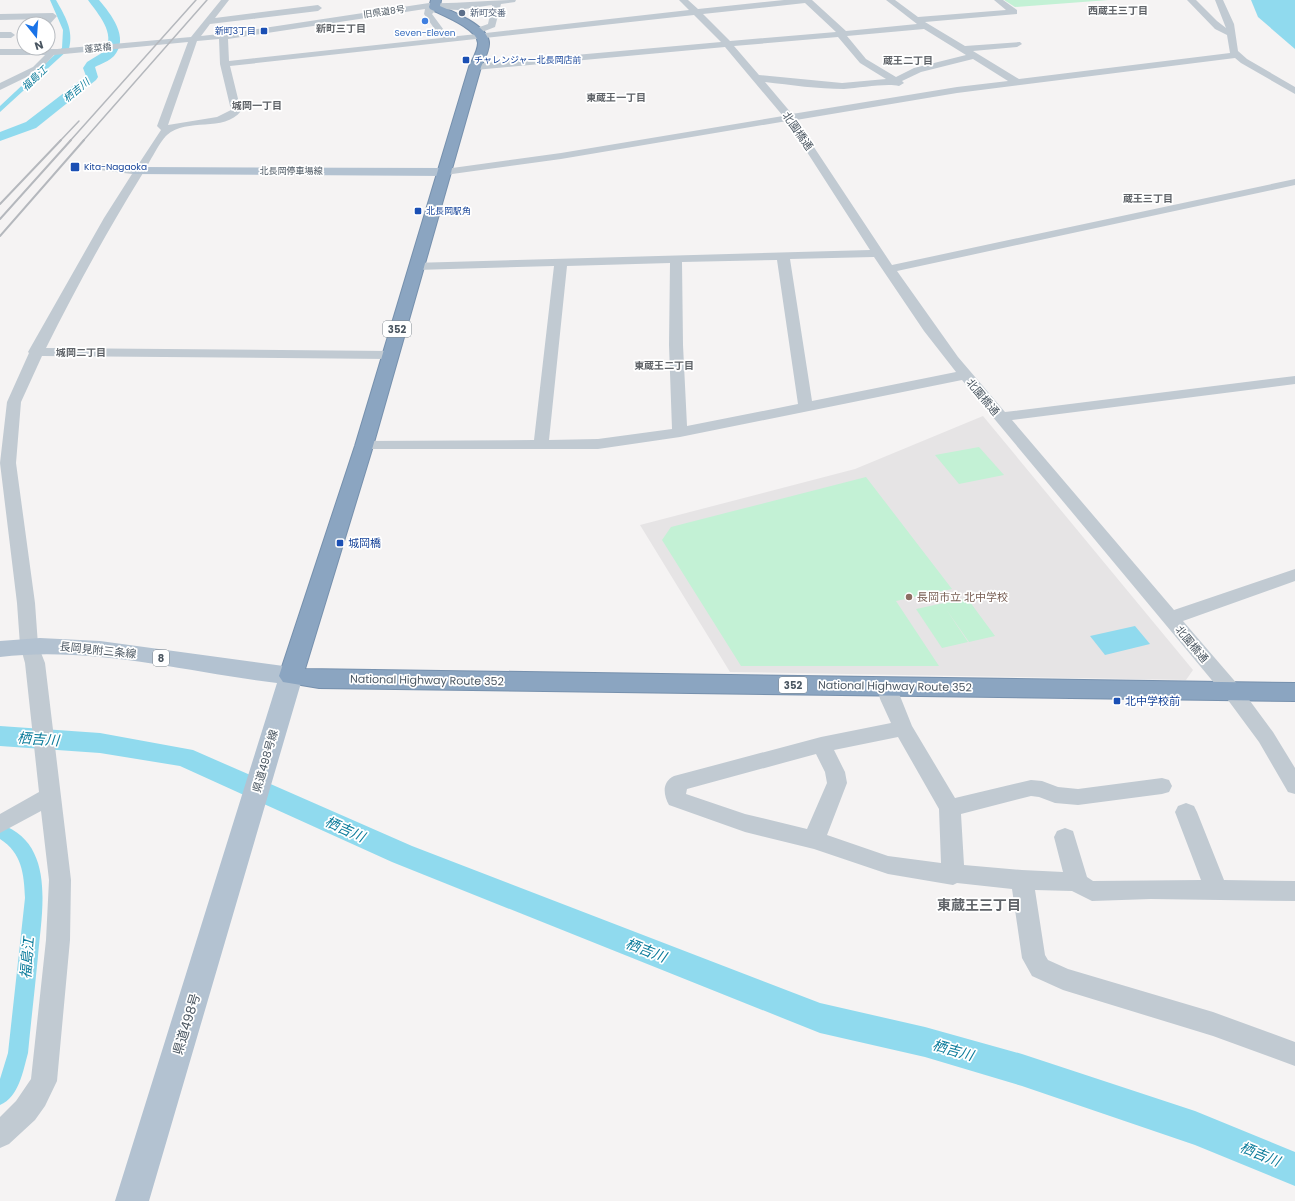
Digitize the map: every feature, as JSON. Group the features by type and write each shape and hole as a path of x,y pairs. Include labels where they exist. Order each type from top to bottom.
{"highway":[{"path":"435,3 480,33"},
{"name":"352","path":"292,676 364,446 389,355 445,172 475,67 484,44 480,33"},
{"name":"National Highway Route 352","path":"292,676 319,679 1295,692"}],"main road":[{"name":"北長岡停車場線","path":"138,171 445,172"},
{"name":"長岡見附三条線","path":"0,649 29,645 95,647 255,672 292,676"},
{"name":"県道498号線","path":"240,847 275,726 292,676"},
{"name":"県道498号","path":"132,1201 240,847"}],"street":[{"path":"168,129 162,126 193,40 225,0"},
{"name":"旧県道8号","path":"138,45 267,32 379,9 435,3 454,8 512,0"},
{"name":"北園橋通","path":"683,0 728,43 789,117 878,253 929,328 964,375 1232,691 1269,743 1295,786"},
{"path":"225,64 447,40 480,33 807,0 844,34 842,36 863,61 920,96"},
{"path":"890,0 916,20 1017,82"},
{"path":"916,20 1014,12 998,0"},
{"path":"1191,0 1204,12 1218,29 1230,33"},
{"path":"1220,0 1230,24 1232,49 1237,55 1295,91"},
{"path":"480,33 492,25 496,5 500,1"},
{"path":"435,3 428,11 428,14 447,40"},
{"path":"207,22 321,4 329,20"},
{"path":"15,8 32,8 23,16"},
{"path":"0,17 16,17"},
{"path":"475,67 728,43 769,42 927,26"},
{"path":"0,29 16,28"},
{"path":"0,35 11,35"},
{"path":"0,1135 16,1121 34,1101 44,1081 60,912 60,880 35,663 29,645 6,490 14,402 36,352 78,273 138,171 160,137 168,129 222,118 235,112 236,108 225,64 223,37"},
{"path":"965,49 1017,44"},
{"name":"蓬菜橋","path":"56,52 138,45"},
{"path":"0,52 15,52"},
{"path":"445,172 561,156 920,96 1017,82 1237,55"},
{"path":"0,87 32,71 50,56"},
{"path":"756,78 797,83 860,86 895,81 904,75 949,60 974,56"},
{"path":"100,167 114,167 125,171 138,171"},
{"path":"889,269 1295,182"},
{"path":"416,266 878,253"},
{"path":"783,256 806,406"},
{"path":"676,259 676,345 680,432"},
{"path":"541,445 561,262"},
{"path":"36,352 389,355"},
{"path":"364,446 598,444 680,432 964,375"},
{"path":"1001,418 1295,380"},
{"path":"1171,618 1295,575"},
{"path":"887,686 890,699 903,728 950,808 953,875"},
{"path":"903,728 821,746 681,782 675,785 676,799 745,824 814,840 888,865 953,875 1077,882"},
{"path":"814,840 837,784 835,772 821,746"},
{"path":"950,808 1031,788 1042,789 1056,795 1078,797 1162,786"},
{"path":"0,824 22,812 49,790"},
{"path":"1186,812 1216,890"},
{"path":"1065,837 1077,882 1083,887 1092,891 1295,891"},
{"path":"1022,880 1034,958 1040,968 1063,979 1213,1024 1295,1054"}],"shaded area":[{"name":"長岡市立 北中学校","path":"983,416 1193,670 1186,680 730,672 640,525 855,469"}],"green space":[{"path":"1004,0 1109,0 1015,7"},
{"path":"979,447 1004,475 959,484 935,455"},
{"path":"866,477 952,589 896,601 939,666 741,666 662,540 671,527"},
{"path":"967,598 995,636 969,642 946,609 968,642 942,648 916,609"}],"water":[{"path":"1251,0 1295,0 1295,49 1258,17"},
{"path":"1135,626 1150,644 1105,655 1090,636"}],"waterway":[{"name":"福島江","path":"0,110 65,49 67,42 65,23 53,0"},
{"name":"栖吉川","path":"0,137 31,125 92,77 89,68 91,65 110,53 113,47 113,33 107,18 93,0"},
{"name":"栖吉川","path":"0,736 100,743 184,757 402,854 820,1018 925,1042 1022,1070 1195,1128 1295,1169"},
{"name":"福島江","path":"0,831 11,837 20,845 26,854 30,866 34,898 18,1053 7,1086 0,1095"}],"railway":[{"path":"70,141 196,0"},
{"path":"83,141 207,0"},
{"path":"60,141 79,121"},
{"path":"0,204 61,140"},
{"path":"0,219 71,140"},
{"path":"0,236 84,140"}],"place":[{"name":"新町交番","path":"462,13"},
{"name":"Seven-Eleven","path":"425,21"},
{"name":"新町3丁目","path":"264,31"},
{"name":"チャレンジャー北長岡店前","path":"466,60"},
{"name":"Kita-Nagaoka","path":"75,167"},
{"name":"北長岡駅角","path":"418,211"},
{"name":"城岡橋","path":"340,543"},
{"name":"長岡市立 北中学校","path":"909,597"},
{"name":"北中学校前","path":"1117,701"}],"district":[{"name":"西蔵王三丁目","path":"1118,10"},
{"name":"新町三丁目","path":"341,28"},
{"name":"蔵王二丁目","path":"908,60"},
{"name":"東蔵王一丁目","path":"616,97"},
{"name":"城岡一丁目","path":"257,105"},
{"name":"蔵王三丁目","path":"1148,198"},
{"name":"城岡二丁目","path":"81,352"},
{"name":"東蔵王二丁目","path":"664,365"},
{"name":"東蔵王三丁目","path":"979,905"}]}
